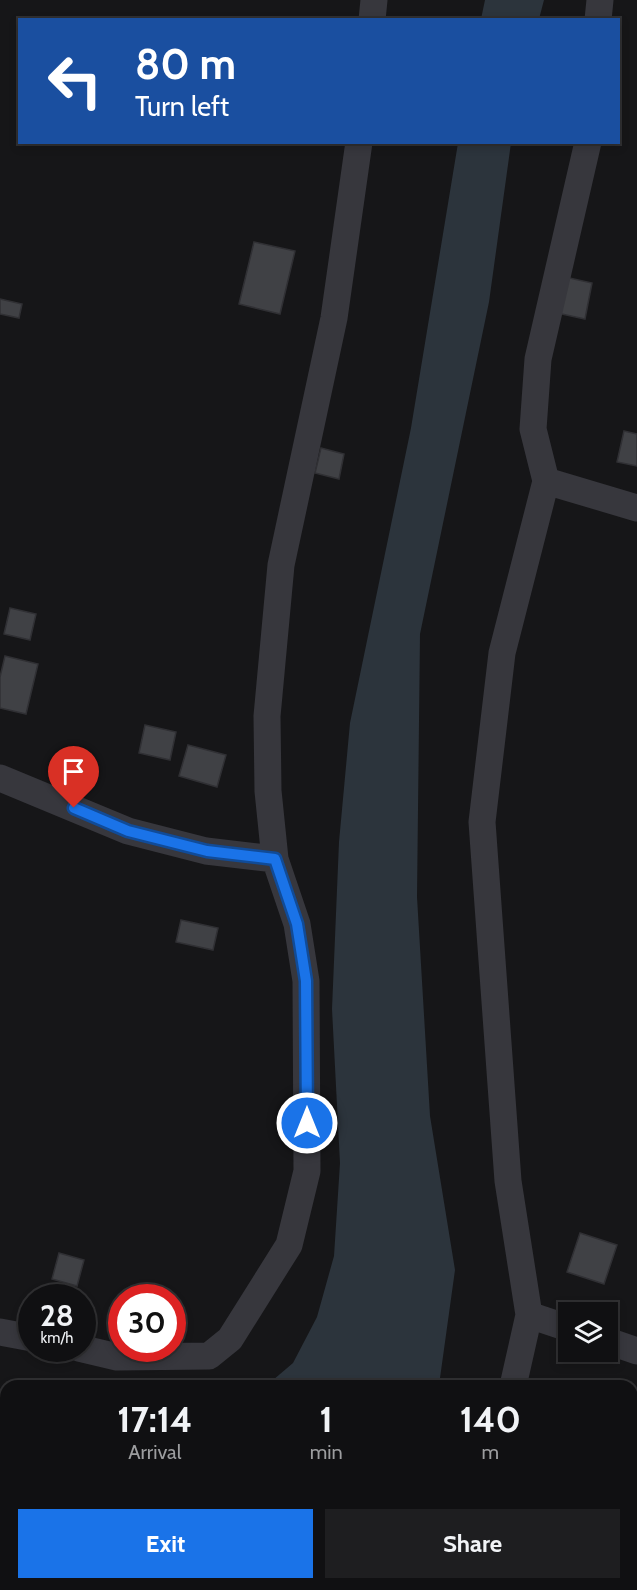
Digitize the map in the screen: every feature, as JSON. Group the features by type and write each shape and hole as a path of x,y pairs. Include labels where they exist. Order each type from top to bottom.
{"street":[{"path":"372,18 374,0"},
{"path":"598,18 600,0"},
{"path":"96,1352 117,1357 209,1356 230,1339 289,1245 307,1171 306,981 297,924 275,859 268,791 267,716 281,565 334,318 359,144"},
{"path":"514,1380 529,1315 508,1181 482,822 502,653 546,481 533,429 538,359 588,144"},
{"path":"546,481 637,508"},
{"path":"0,778 128,831 207,851 275,859"},
{"path":"529,1315 558,1325"},
{"path":"0,1332 18,1335"},
{"path":"618,1344 637,1351"}],"shaded area":[{"path":"485,0 544,0 539,18 481,18"},
{"path":"458,144 511,144 489,302 420,634 417,897 430,1116 455,1270 440,1378 439,1380 273,1380 293,1363 317,1317 334,1256 340,1163 332,1009 339,842 350,723 411,428"}],"building":[{"path":"254,242 295,251 280,314 239,304"},
{"path":"565,277 592,283 585,319 557,313"},
{"path":"0,299 22,304 19,318 0,314"},
{"path":"624,431 637,434 637,466 617,462"},
{"path":"321,448 344,454 339,479 315,473"},
{"path":"10,608 36,614 30,640 4,634"},
{"path":"5,656 38,664 26,714 0,708 0,677"},
{"path":"145,725 176,732 170,760 139,753"},
{"path":"188,745 226,755 217,787 179,776"},
{"path":"181,920 218,928 213,950 176,942"},
{"path":"580,1233 617,1245 604,1284 567,1272"},
{"path":"59,1253 84,1260 78,1284 52,1279"}],"route":[{"path":"74,808 128,831 207,851 275,859 297,924 306,981 307,1123"}]}
